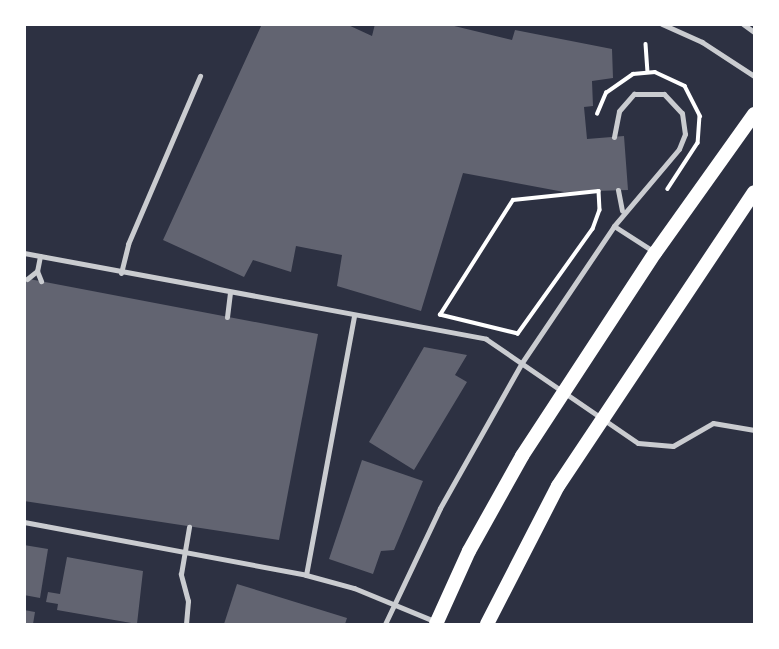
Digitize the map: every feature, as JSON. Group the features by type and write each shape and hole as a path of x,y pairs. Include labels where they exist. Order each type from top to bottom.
{"main road":[{"path":"438,624 476,540 564,392 655,253 754,114"},
{"path":"487,625 532,531 603,416 754,192"}],"lane":[{"path":"662,24 702,42 754,76"},
{"path":"743,24 754,32"},
{"path":"121,273 128,244 200,76"},
{"path":"385,625 393,603 440,508 521,364 622,211 659,178 679,149 685,134 682,113 664,94 634,94 618,111 614,137"},
{"path":"618,190 622,211"},
{"path":"614,226 655,253"},
{"path":"24,253 486,339 603,416 638,443 673,446 713,423 754,430"},
{"path":"40,256 37,271 41,281"},
{"path":"27,279 37,271"},
{"path":"227,317 230,293"},
{"path":"306,575 354,315"},
{"path":"24,522 306,575 393,603 438,624"},
{"path":"186,625 188,601 181,574 189,527"}],"path":[{"path":"646,44 648,72"},
{"path":"599,191 600,210 593,229 517,334 440,315 513,200 599,191"}],"building":[{"path":"262,24 346,24 372,36 375,24 446,24 512,40 515,30 612,49 613,78 592,81 593,106 584,107 587,139 624,136 628,190 564,192 463,173 421,311 337,286 342,255 296,246 291,272 253,260 244,277 163,240"},
{"path":"24,278 318,334 279,540 24,501"},
{"path":"424,347 467,355 455,375 467,382 414,470 369,442"},
{"path":"362,460 423,481 394,550 381,551 373,574 329,559"},
{"path":"24,545 48,549 40,598 24,595"},
{"path":"67,557 143,571 137,624 57,610 58,604 46,602 48,592 60,594"},
{"path":"237,584 347,618 345,624 224,624"},
{"path":"24,610 35,612 33,624 24,624"}]}
